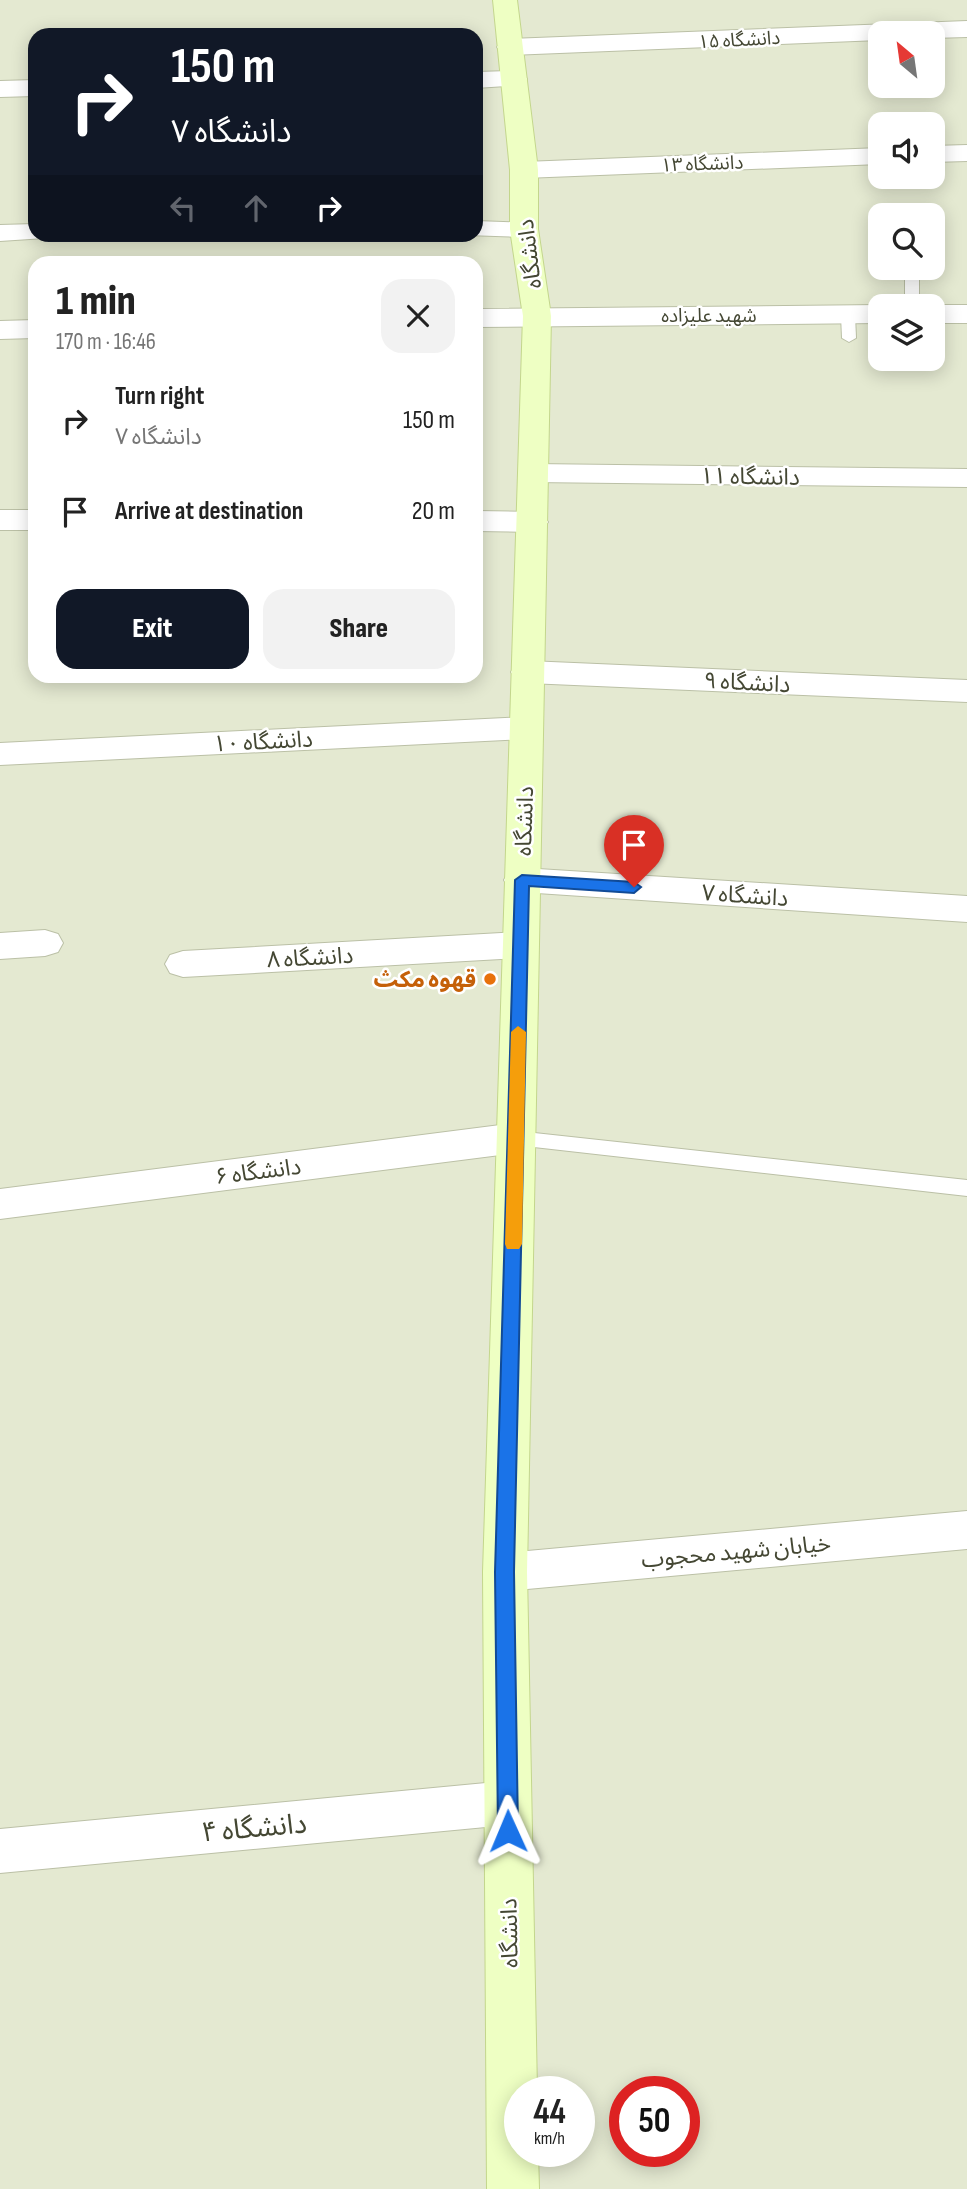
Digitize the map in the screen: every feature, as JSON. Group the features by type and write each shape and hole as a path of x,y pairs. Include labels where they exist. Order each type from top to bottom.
{"main road":[{"name":"دانشگاه","path":"505,0 524,170 524,229 537,316 505,1572 513,2189"}],"street":[{"name":"دانشگاه ۱۵","path":"483,77 512,63 967,29"},
{"path":"0,89 28,88"},
{"path":"945,154 967,153"},
{"name":"دانشگاه ۱۳","path":"524,170 868,156"},
{"path":"483,229 524,229"},
{"path":"0,233 28,232"},
{"path":"945,314 967,314"},
{"name":"شهید علیزاده","path":"483,318 537,316 848,326 868,318"},
{"path":"0,330 28,329"},
{"name":"دانشگاه ۱۱","path":"533,473 967,478"},
{"path":"0,520 28,520"},
{"path":"483,521 532,522"},
{"name":"دانشگاه ۹","path":"528,672 967,691"},
{"name":"دانشگاه ۱۰","path":"0,754 526,728"},
{"name":"دانشگاه ۷","path":"522,880 967,909"},
{"path":"0,946 45,943"},
{"name":"دانشگاه ۸","path":"183,964 520,945"},
{"name":"دانشگاه ۶","path":"0,1204 516,1138"},
{"name":"خیابان شهید محجوب","path":"505,1572 967,1531"},
{"name":"دانشگاه ۴","path":"0,1851 507,1803"}],"lane":[{"path":"516,1138 967,1188"}],"shaded area":[{"path":"0,0 967,0 967,2189 0,2189"}],"slow traffic":[{"path":"513,1244 518,1032"}],"place":[{"name":"قهوه مکث","path":"490,979"}],"route":[{"path":"508,1831 505,1572 522,880 634,887"}]}
